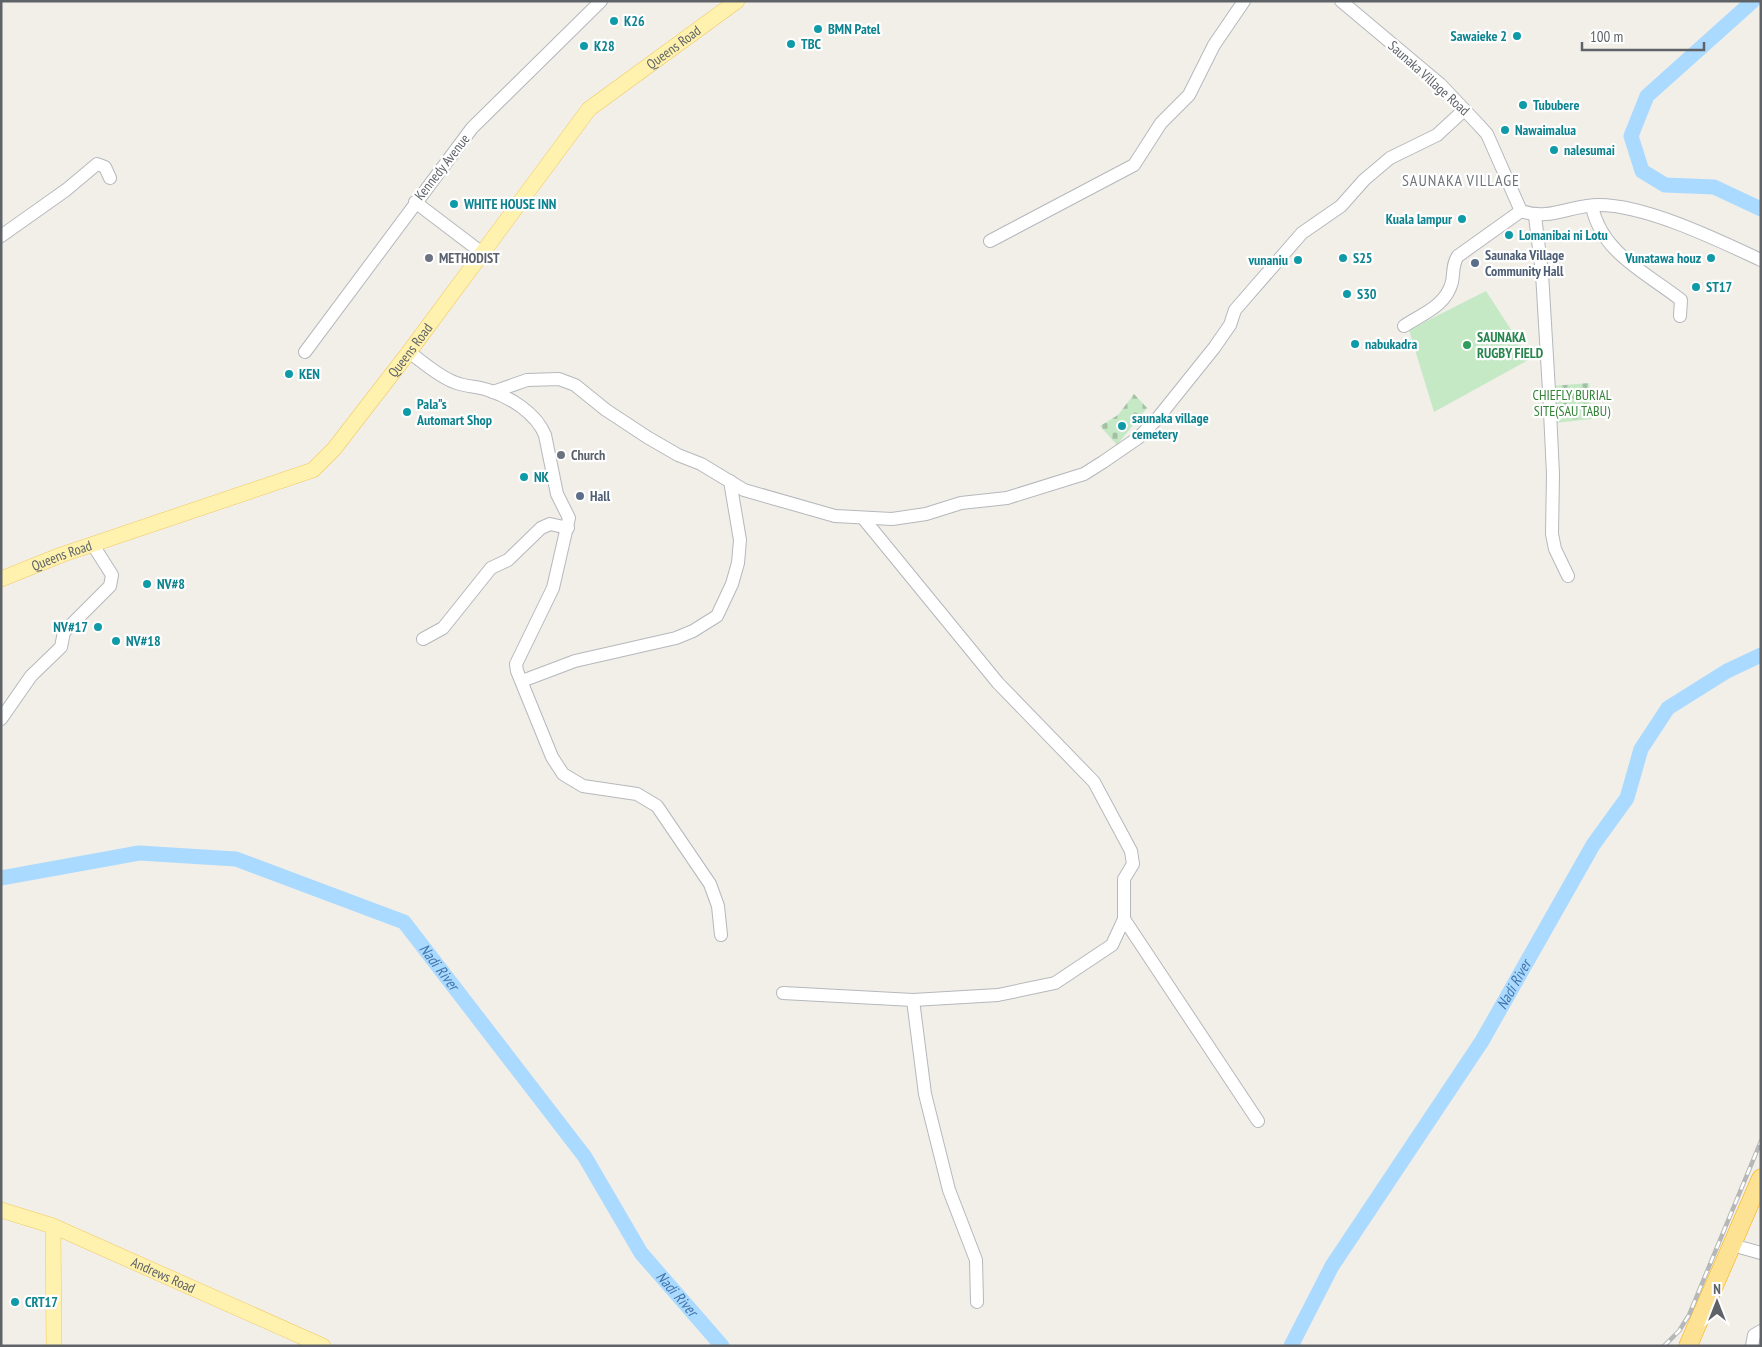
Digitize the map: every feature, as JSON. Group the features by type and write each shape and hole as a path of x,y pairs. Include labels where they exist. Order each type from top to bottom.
{"highway":[{"path":"1688,1346 1761,1178"}],"main road":[{"name":"Queens Road","path":"1,579 92,545 313,470 334,449 409,352 589,108 738,1"},
{"name":"Andrews Road","path":"1,1210 52,1226 323,1346"},
{"path":"52,1226 54,1346"}],"street":[{"name":"Kennedy Avenue","path":"305,352 472,128 601,1"},
{"path":"990,241 1134,165 1161,123 1189,96 1214,45 1244,1"},
{"name":"Saunaka Village Road","path":"1341,1 1440,84 1487,134 1521,211"},
{"path":"493,392 527,380 559,379 575,384 606,410 647,437 744,490 836,516 892,519 926,514 961,503 1007,498 1084,474 1138,438 1156,419 1220,340 1230,325 1235,310 1302,232 1341,206 1364,180 1390,158 1437,135 1464,110"},
{"path":"1,236 66,190 97,164 105,167 110,178"},
{"path":"415,202 481,252"},
{"path":"1404,326 1442,300 1452,284 1454,264 1458,256 1521,211 1535,216 1592,206 1631,210 1679,224 1761,260"},
{"path":"1592,206 1596,221 1609,243 1637,270 1681,300 1680,316"},
{"path":"1535,216 1542,273 1549,391 1553,474 1552,534 1555,549 1568,576"},
{"path":"409,352 454,382 493,392 526,411 541,426 545,435 557,494 570,518 553,588 516,664 522,681 552,757 563,774 583,786 637,794 657,806 710,884 718,906 721,935"},
{"path":"522,681 575,660 676,638 693,631 717,616 732,584 738,563 740,540 730,481"},
{"path":"783,993 913,1000 998,995 1055,983 1112,945 1124,919 1124,879 1133,864 1131,851 1094,782 998,683 863,518"},
{"path":"423,640 443,628 491,568 508,560 541,528 550,524 568,528"},
{"path":"1,719 31,676 61,647 64,632 73,621 110,586 112,575 92,545"},
{"path":"1124,919 1258,1121"},
{"path":"913,1000 925,1094 948,1190 976,1260 977,1302"},
{"path":"1732,1245 1761,1254"},
{"path":"1752,1346 1754,1335 1761,1331"}],"green space":[{"name":"SAUNAKA RUGBY FIELD","path":"1486,291 1530,359 1434,412 1409,330"},
{"name":"CHIEFLY BURIAL SITE(SAU TABU)","path":"1589,383 1592,419 1554,423 1552,386"},
{"name":"saunaka village cemetery","path":"1134,394 1147,408 1117,445 1100,426 1118,415"}],"waterway":[{"name":"Nadi River","path":"1753,1 1647,96 1631,136 1642,171 1665,185 1714,187 1761,209"},
{"name":"Nadi River","path":"1291,1346 1332,1266 1482,1041 1593,845 1627,798 1641,749 1668,708 1727,671 1761,655"},
{"name":"Nadi River","path":"1,878 139,853 236,859 404,922 585,1157 641,1253 722,1346"}],"railway":[{"path":"1664,1346 1679,1331 1689,1315 1761,1141"}],"place":[{"name":"K26","path":"614,21"},
{"name":"BMN Patel","path":"818,29"},
{"name":"Sawaieke 2","path":"1517,36"},
{"name":"TBC","path":"791,44"},
{"name":"K28","path":"584,46"},
{"name":"Tububere","path":"1523,105"},
{"name":"Nawaimalua","path":"1505,130"},
{"name":"nalesumai","path":"1554,150"},
{"name":"WHITE HOUSE INN","path":"454,204"},
{"name":"Kuala lampur","path":"1462,219"},
{"name":"Lomanibai ni Lotu","path":"1509,235"},
{"name":"METHODIST","path":"429,258"},
{"name":"S25","path":"1343,258"},
{"name":"Vunatawa houz","path":"1711,258"},
{"name":"vunaniu","path":"1298,260"},
{"name":"Saunaka Village Community Hall","path":"1475,263"},
{"name":"ST17","path":"1696,287"},
{"name":"S30","path":"1347,294"},
{"name":"nabukadra","path":"1355,344"},
{"name":"SAUNAKA RUGBY FIELD","path":"1467,345"},
{"name":"KEN","path":"289,374"},
{"name":"Pala\"s Automart Shop","path":"407,412"},
{"name":"saunaka village cemetery","path":"1122,426"},
{"name":"Church","path":"561,455"},
{"name":"NK","path":"524,477"},
{"name":"Hall","path":"580,496"},
{"name":"NV#8","path":"147,584"},
{"name":"NV#17","path":"98,627"},
{"name":"NV#18","path":"116,641"},
{"name":"CRT17","path":"15,1302"}],"district":[{"name":"SAUNAKA VILLAGE","path":"1461,180"}]}
